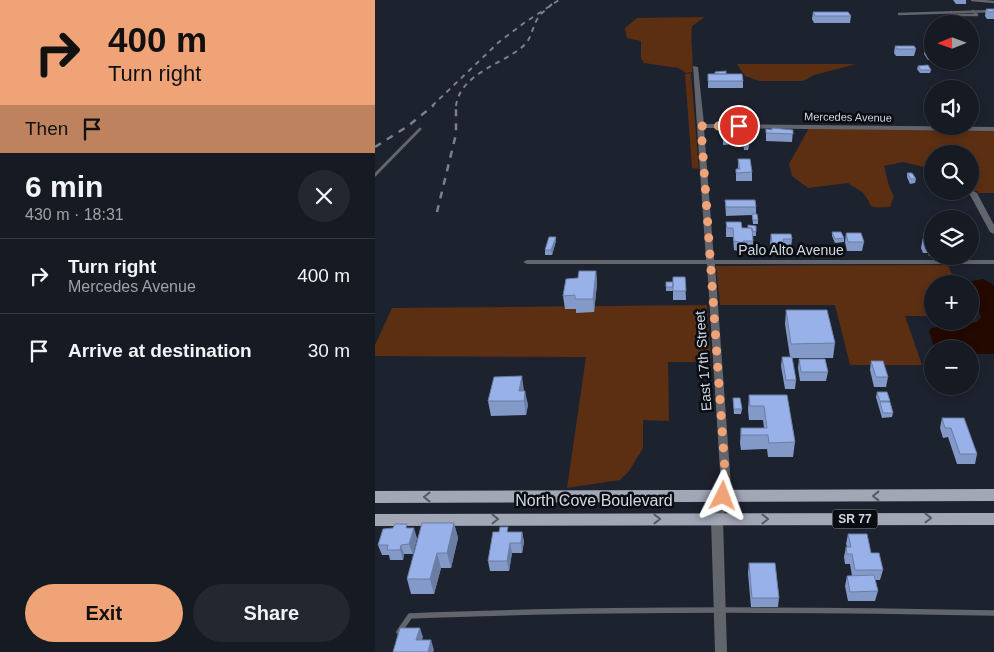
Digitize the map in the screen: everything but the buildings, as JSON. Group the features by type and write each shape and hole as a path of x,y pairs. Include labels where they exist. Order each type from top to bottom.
{"main road":[{"name":"North Cove Boulevard","path":"375,497 994,496"},
{"name":"North Cove Boulevard","path":"375,520 994,518"}],"street":[{"name":"East 17th Street","path":"695,68 701,126 726,486 717,519 721,652"},
{"name":"Mercedes Avenue","path":"701,126 994,129"},
{"path":"977,200 994,232"},
{"name":"Palo Alto Avenue","path":"527,262 994,262"}],"lane":[{"path":"971,0 994,2"},
{"path":"899,14 951,12 954,15 977,15 973,11 994,11"},
{"path":"375,175 420,129"},
{"path":"397,638 410,616 505,612 719,608 777,611 861,610 994,613"}],"shaded area":[{"path":"705,17 692,26 692,72 686,73 678,68 644,63 641,58 641,41 627,38 625,28 637,18"},
{"path":"737,64 856,64 814,75 803,81 760,81 745,76"},
{"path":"691,73 699,169 692,168 685,74"},
{"path":"809,128 924,129 924,135 979,135 979,130 994,130 994,193 979,193 979,145 924,145 924,167 903,162 884,166 894,196 890,207 873,207 862,192 848,183 808,188 792,176 789,164"},
{"path":"948,265 952,275 924,275 924,316 905,316 922,365 850,365 835,305 720,305 716,266"},
{"path":"983,279 994,285 994,354 979,354 979,340 932,340 930,330 979,330 979,320 981,317 979,312 979,280"},
{"path":"707,305 711,362 668,362 669,421 643,420 643,448 629,471 620,480 567,488 586,357 375,356 375,345 392,308"}],"railway":[{"path":"549,6 559,0"},
{"path":"432,106 499,42 549,6"},
{"path":"456,106 459,95 465,86 482,72 525,45 538,18 549,6"},
{"path":"375,147 408,126 434,105"},
{"path":"437,212 456,134 456,106"}],"route":[{"path":"723,496 726,486 723,423 701,126 739,126"}]}
